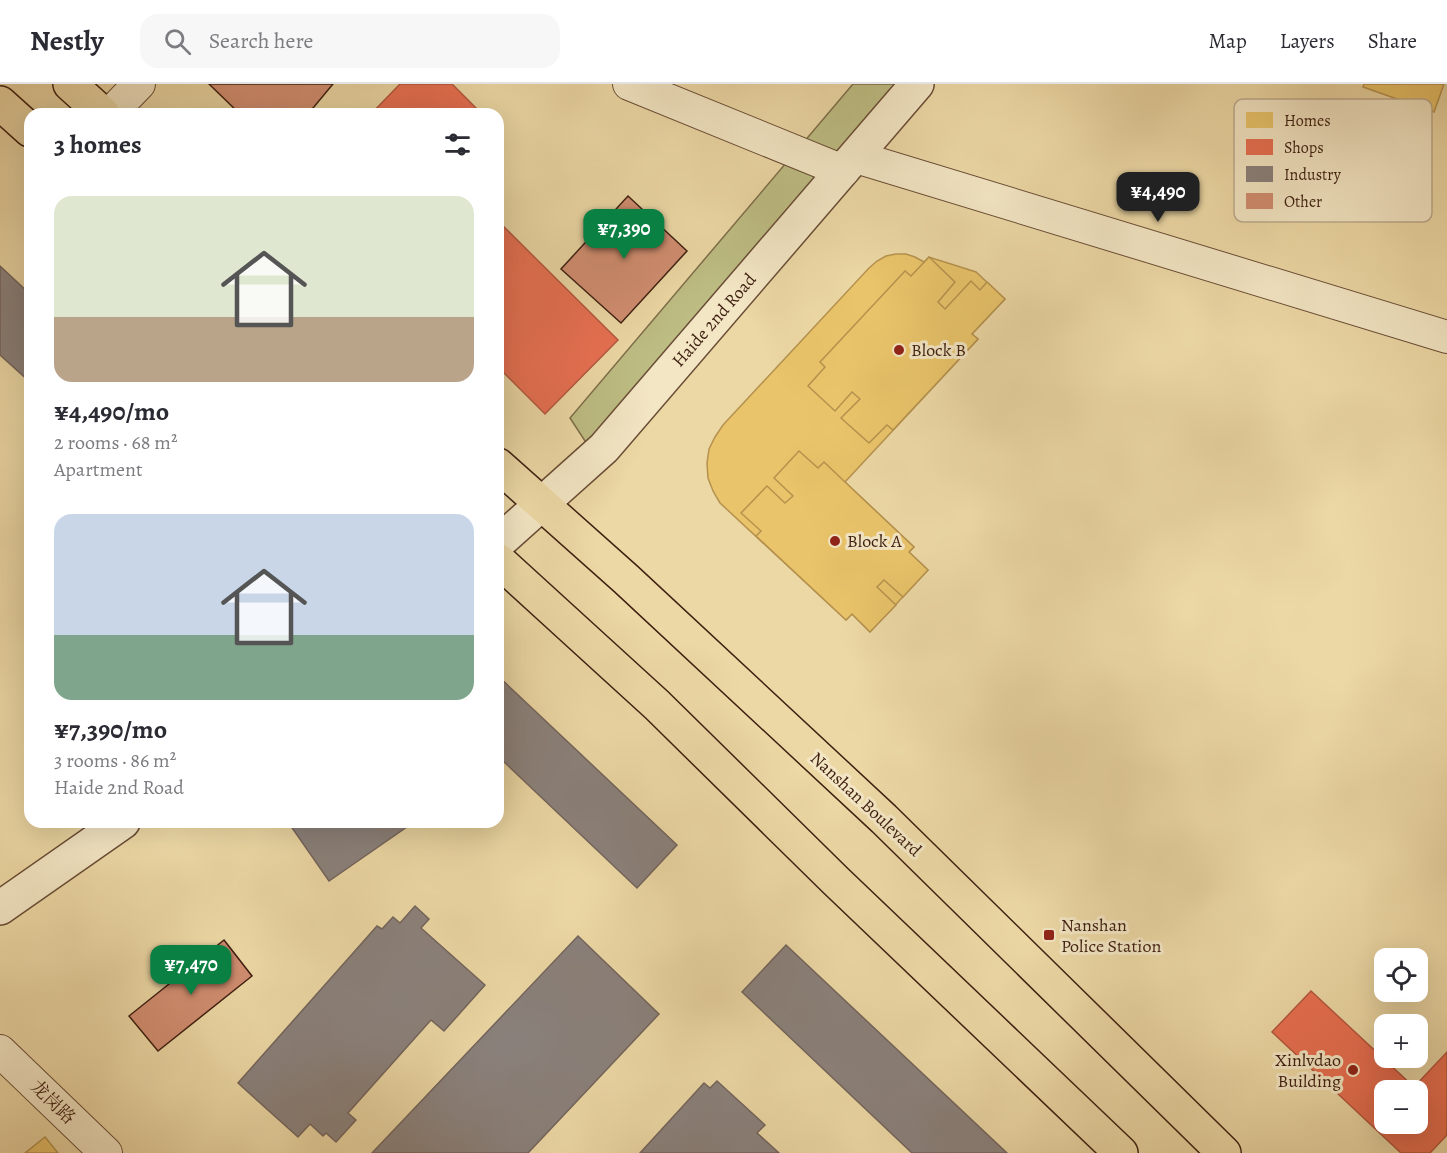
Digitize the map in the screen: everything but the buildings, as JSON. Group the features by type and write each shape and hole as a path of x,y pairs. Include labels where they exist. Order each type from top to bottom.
{"main road":[{"path":"70,84 96,108"},
{"path":"0,103 24,125"},
{"name":"Nanshan Boulevard","path":"504,470 626,579 884,819 1224,1153"},
{"path":"504,565 657,705 1108,1149"}],"street":[{"path":"117,108 139,84"},
{"path":"629,84 849,164 1447,337"},
{"name":"Haide 2nd Road","path":"504,538 604,448 917,84"},
{"path":"0,908 114,828"},
{"name":"龙岗路","path":"0,1051 106,1153"}],"green space":[{"path":"853,84 902,84 587,444 570,418"}],"place":[{"name":"Block B","path":"899,350"},
{"name":"Block A","path":"835,541"},
{"name":"Nanshan Police Station","path":"1049,935"},
{"name":"Xinlvdao Building","path":"1353,1070"}]}
